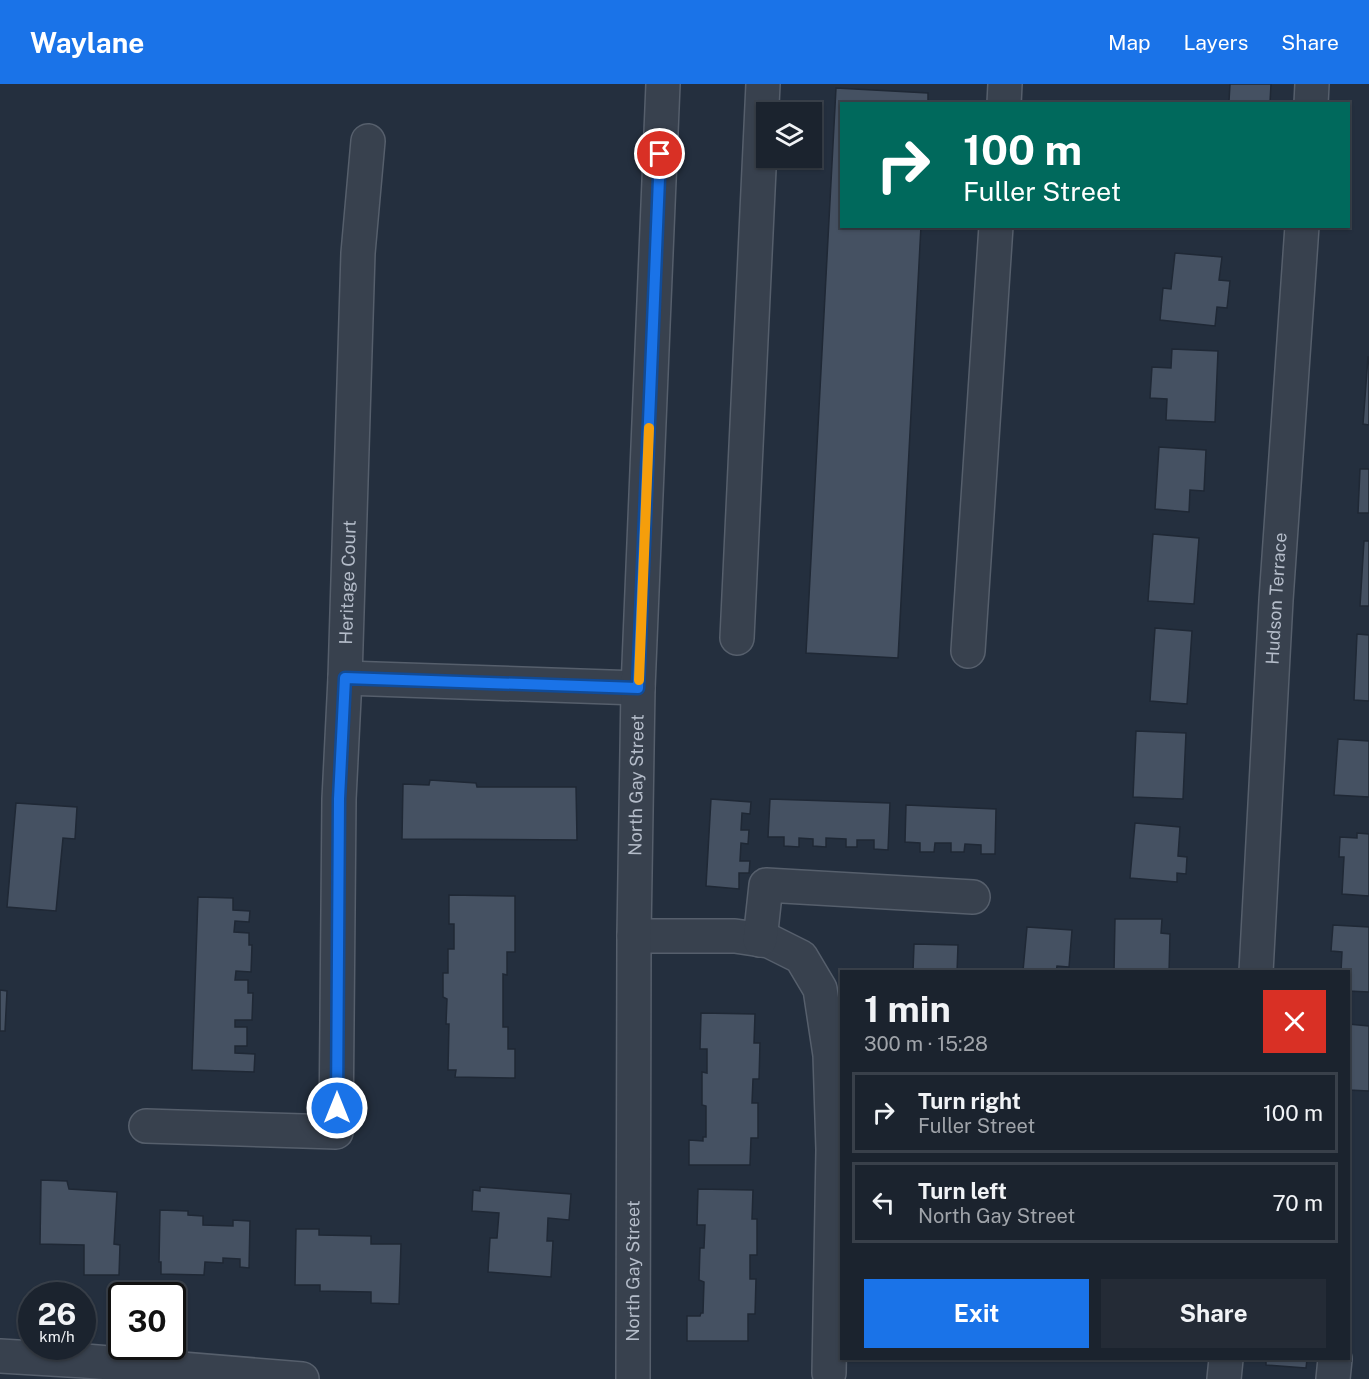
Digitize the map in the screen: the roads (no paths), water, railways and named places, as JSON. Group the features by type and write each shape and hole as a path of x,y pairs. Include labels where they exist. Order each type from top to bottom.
{"street":[{"name":"North Gay Street","path":"633,1379 634,936 638,688 663,84"},
{"path":"736,638 763,84"},
{"path":"1004,102 1005,84"},
{"path":"1311,102 1312,84"},
{"name":"Heritage Court","path":"146,1126 336,1132 339,799 358,254 368,141"},
{"path":"968,651 996,228"},
{"name":"Hudson Terrace","path":"1256,970 1276,612 1302,228"},
{"path":"345,678 638,688"},
{"path":"760,940 766,885 973,897"},
{"path":"634,936 735,936 769,941 801,957 820,988 830,1055 833,1150 829,1373"},
{"path":"0,1356 122,1371 302,1379"},
{"path":"1224,1379 1226,1360"},
{"path":"1334,1379 1335,1360"}]}
